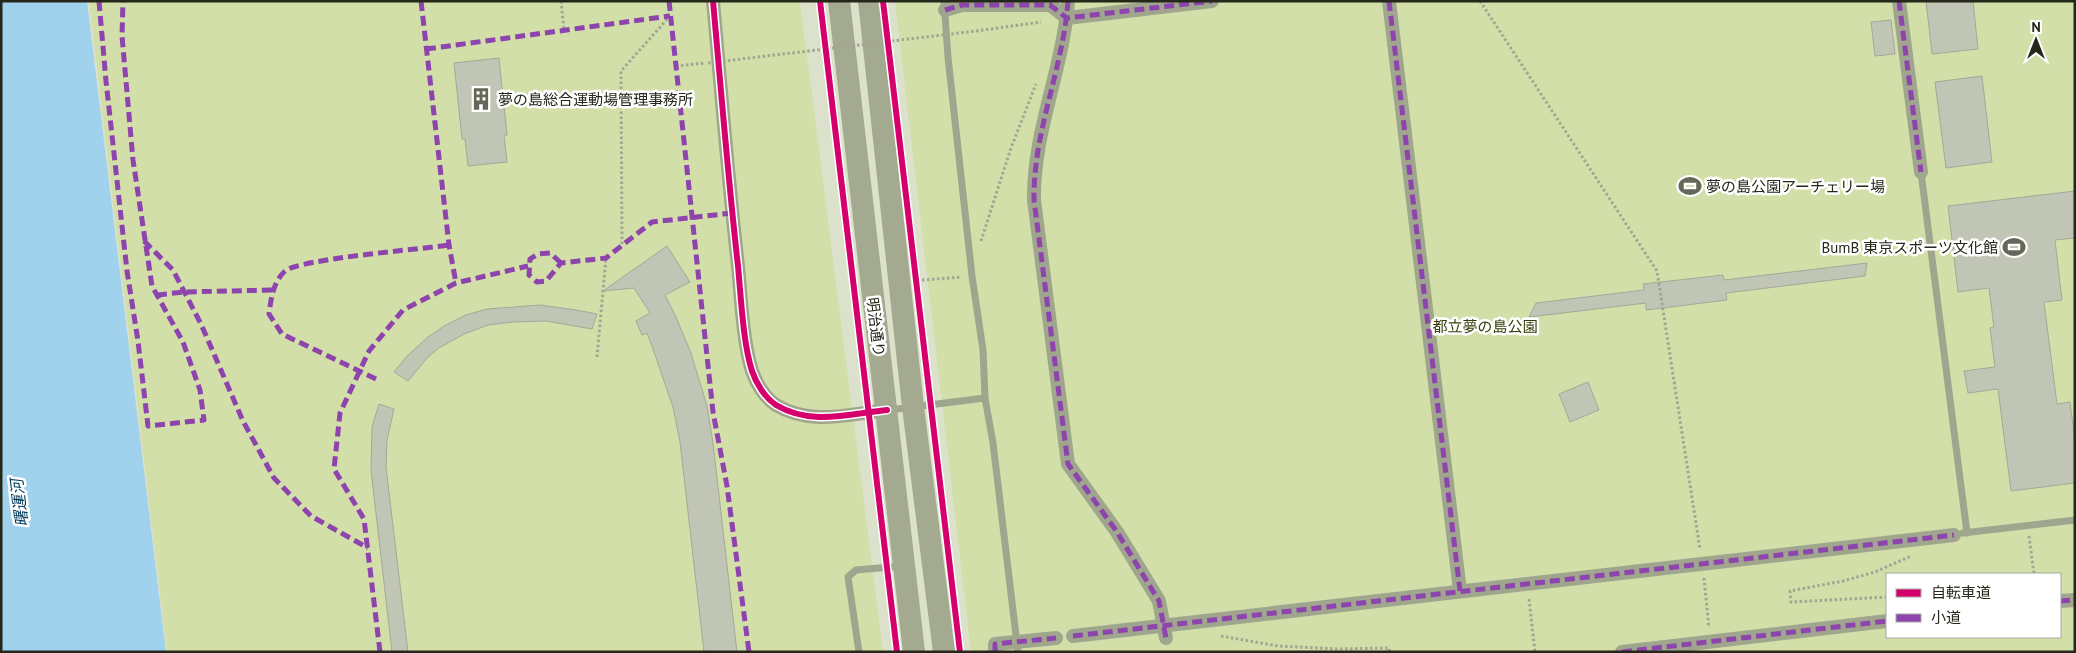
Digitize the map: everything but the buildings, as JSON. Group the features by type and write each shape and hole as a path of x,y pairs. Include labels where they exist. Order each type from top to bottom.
{"main road":[{"name":"明治通り","path":"839,1 905,566 910,647"},
{"name":"明治通り","path":"869,1 913,407 944,652"}],"street":[{"path":"713,1 732,213 746,337 752,370 758,386 774,404 800,416 823,418 886,410"},
{"path":"1068,1 1064,42 1038,147 1034,182 1034,200 1068,464 1117,532 1159,601 1165,632"},
{"path":"944,6 1050,6 1066,18 1212,1"},
{"path":"1389,1 1460,591"},
{"path":"1899,1 1921,172"},
{"path":"1073,636 1165,632 1208,621 1961,534"},
{"path":"2061,601 2075,600"},
{"path":"1622,652 1886,621"},
{"path":"995,652 995,644 1056,638"}],"lane":[{"path":"944,6 972,276 983,350 985,398 993,443 1018,652"},
{"path":"1921,172 1961,534 2075,520"},
{"path":"886,410 985,398"},
{"path":"859,652 848,577 856,570 905,566"}],"path":[{"path":"561,1 564,30"},
{"path":"1480,1 1657,271 1702,564 1711,642"},
{"path":"622,244 621,71 670,16"},
{"path":"676,66 976,31 1066,18"},
{"path":"887,31 889,50"},
{"path":"825,40 827,60"},
{"path":"917,287 919,279 972,276 983,232 1011,148 1038,78"},
{"path":"597,357 606,258"},
{"path":"2028,526 2034,573"},
{"path":"1886,597 1792,602 1790,591 1843,581 1876,572 1918,553"},
{"path":"1527,583 1535,652"},
{"path":"1208,621 1210,634 1278,646 1338,649 1388,648 1389,652"}],"green space":[{"path":"89,1 800,1 883,652 167,652"},
{"name":"都立夢の島公園","path":"895,1 2075,1 2075,652 971,652"}],"water":[{"name":"曙運河","path":"1,1 87,1 166,652 1,652"}],"marked path":[{"path":"99,1 127,271 138,341 148,426 204,420 200,390 183,342 152,286 133,160 122,36 123,1"},
{"path":"421,1 449,245 456,283"},
{"path":"669,1 713,412 727,486 749,652"},
{"path":"1068,1 1065,27 1038,150 1034,200 1068,464 1117,532 1159,601 1166,638"},
{"path":"945,10 962,5 1050,5 1067,18 1212,1"},
{"path":"1389,1 1460,591"},
{"path":"1899,1 1921,172"},
{"path":"426,49 670,16"},
{"path":"561,263 550,253 538,254 530,259 529,275 537,282 546,281 561,263 606,258 652,222 732,213"},
{"path":"144,241 173,270 201,324 243,421 274,478 311,516 368,548"},
{"path":"376,379 282,334 269,314 273,291 278,280 285,271 313,262 449,245"},
{"path":"380,652 364,519 334,469 340,413 369,351 403,310 456,283 528,266"},
{"path":"157,295 184,292 273,290"},
{"path":"1073,636 1954,535"},
{"path":"2061,601 2075,600"},
{"path":"1622,652 1886,621"},
{"path":"995,652 995,644 1056,638"}],"cycle path":[{"path":"713,1 743,320 746,347 754,376 761,390 772,402 789,411 803,415 830,417 887,410"},
{"path":"820,1 897,652"},
{"path":"883,1 960,652"}],"place":[{"name":"夢の島総合運動場管理事務所","path":"481,99"},
{"name":"夢の島公園アーチェリー場","path":"1690,186"},
{"name":"BumB 東京スポーツ文化館","path":"2014,247"}]}
